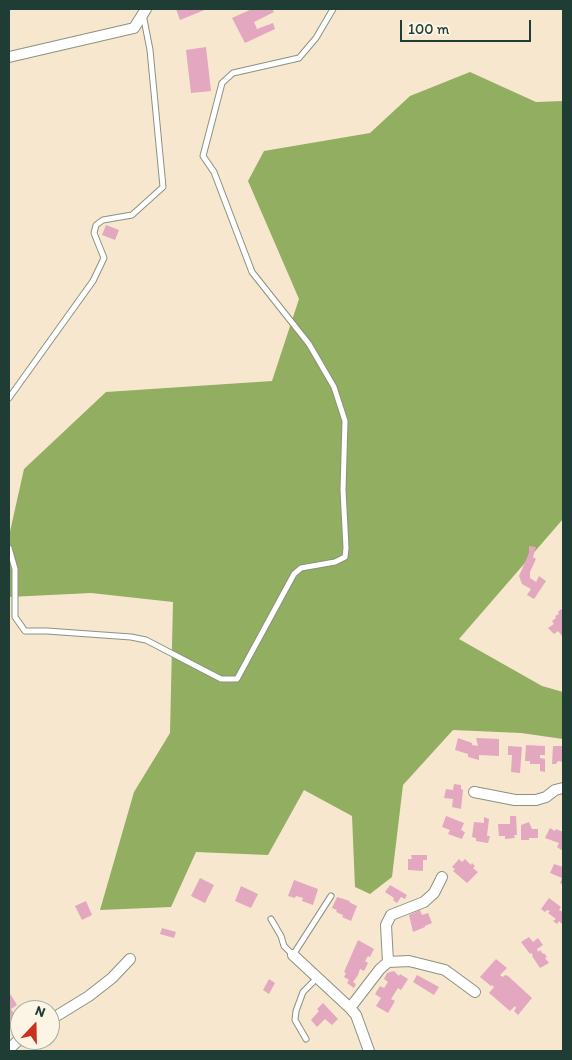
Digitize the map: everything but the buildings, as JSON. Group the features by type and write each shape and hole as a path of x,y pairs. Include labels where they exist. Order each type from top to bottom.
{"street":[{"path":"9,57 134,28 145,11"},
{"path":"474,792 496,797 526,800 546,797 554,790 563,788"},
{"path":"388,962 386,925 391,915 424,902 434,893 442,877"},
{"path":"293,955 356,1015 369,1051"},
{"path":"60,1014 89,996 112,978 130,959"},
{"path":"350,1008 380,969 388,962 409,961 445,970 476,992"}],"lane":[{"path":"9,548 16,569 15,617 25,630 130,637 146,640 221,679 237,679 294,574 302,568 335,562 345,557 343,490 345,420 334,387 309,344 252,272 214,172 203,156 222,83 234,74 299,58 316,38 332,9"},
{"path":"9,398 97,273 104,258 94,233 96,225 103,220 132,215 164,186 145,11"},
{"path":"271,919 282,936 284,946 293,955 331,896"},
{"path":"306,1039 295,1020 296,1011 303,992 317,978"}],"green space":[{"path":"470,72 536,102 563,101 563,519 459,639 542,686 563,692 563,739 521,733 453,730 403,785 392,877 370,894 355,887 352,816 304,790 268,855 196,852 171,907 100,910 134,792 170,733 173,602 91,593 9,597 9,536 24,469 106,392 272,381 299,299 248,181 264,151 370,133 410,96"}]}
